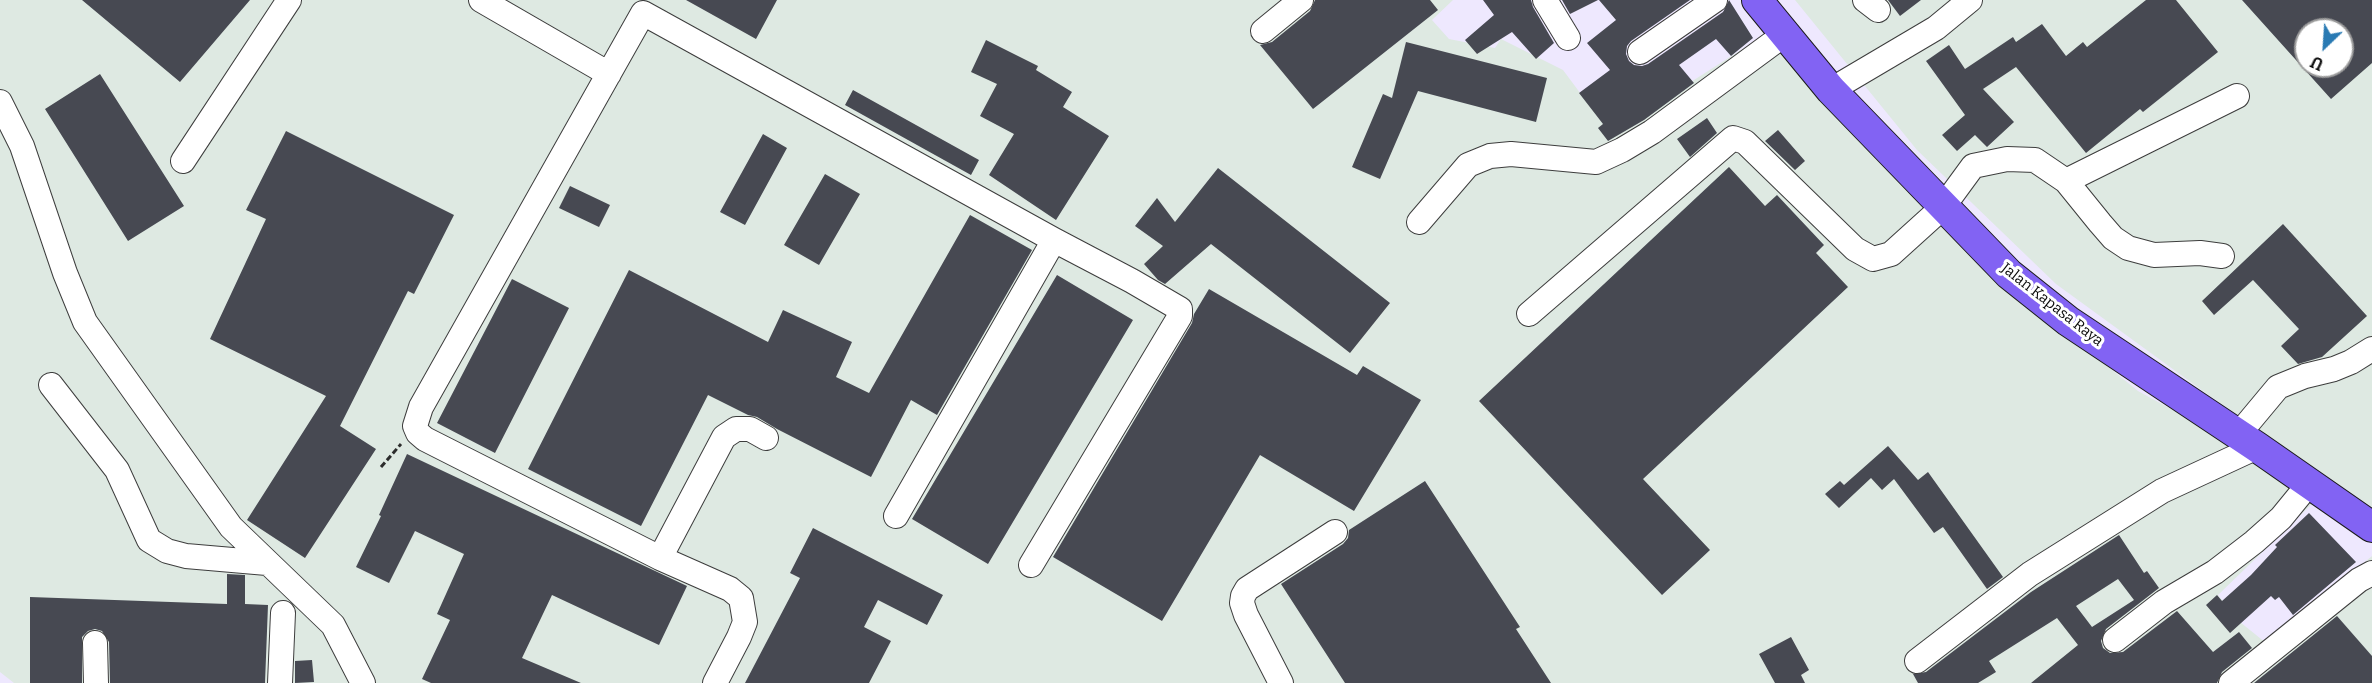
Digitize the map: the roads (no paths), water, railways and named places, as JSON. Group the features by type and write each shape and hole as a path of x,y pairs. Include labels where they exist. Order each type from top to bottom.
{"main road":[{"name":"Jalan Kapasa Raya","path":"1761,1 1831,90 2009,274 2068,321 2372,527"}],"street":[{"path":"183,160 289,0"},
{"path":"481,0 609,74"},
{"path":"1263,31 1301,0"},
{"path":"1545,0 1568,38"},
{"path":"1640,52 1715,0"},
{"path":"1831,90 1936,28 1970,0"},
{"path":"715,683 745,622 741,598 730,589 660,558 425,439 418,433 415,426 421,407 647,7 1054,240 1180,309 1180,315 1031,565"},
{"path":"1419,222 1468,165 1490,156 1510,154 1596,162 1622,150 1652,132 1785,34"},
{"path":"2066,181 2238,96"},
{"path":"0,102 22,146 65,273 85,322 231,527 333,625 363,683"},
{"path":"1529,314 1733,138 1745,142 1855,249 1872,259 1891,254 1943,207 1973,166 2007,159 2035,160 2066,181 2113,238 2128,248 2154,255 2200,253 2222,256"},
{"path":"896,516 1054,240"},
{"path":"1917,661 2040,567 2248,441 2278,387 2305,376 2334,369 2372,349"},
{"path":"51,385 117,470 149,540 167,551 186,556 267,562"},
{"path":"660,558 724,436 736,429 750,429 766,438"},
{"path":"2115,640 2164,602 2215,572 2254,542 2281,518 2308,485"},
{"path":"1281,683 1246,615 1242,603 1243,596 1247,590 1335,532"},
{"path":"2231,683 2359,580 2372,573"},
{"path":"280,683 283,613"},
{"path":"95,643 96,683"}]}
